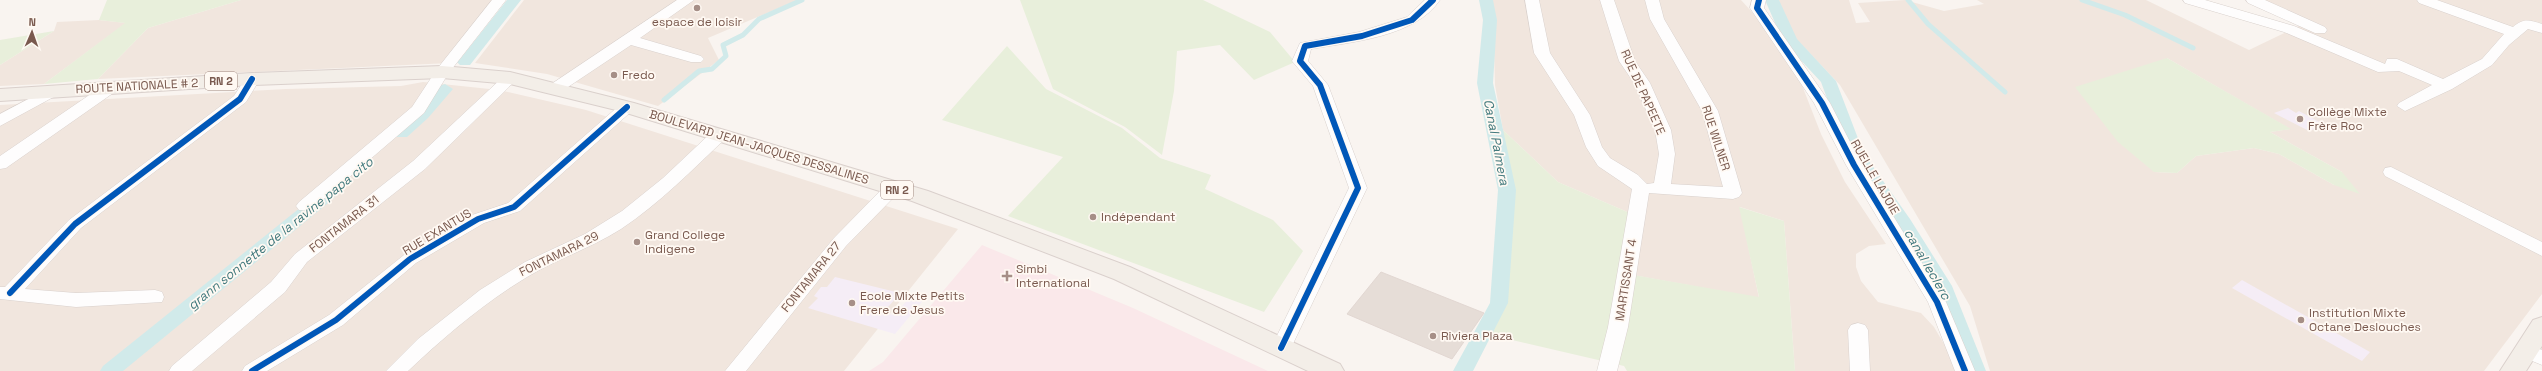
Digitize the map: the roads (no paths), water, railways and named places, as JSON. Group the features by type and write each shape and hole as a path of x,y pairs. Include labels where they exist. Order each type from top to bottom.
{"main road":[{"name":"BOULEVARD JEAN-JACQUES DESSALINES","path":"442,72 510,78 627,106 892,189 920,196 1122,273 1331,371"},
{"name":"ROUTE NATIONALE # 2","path":"0,95 252,79 442,72"},
{"path":"2513,371 2535,355 2542,326"}],"street":[{"path":"305,206 418,110 442,72 499,0"},
{"path":"556,88 687,0"},
{"path":"1281,348 1358,188 1320,85 1300,61 1305,46 1362,36 1412,20 1433,0"},
{"path":"1532,0 1542,53 1582,116 1594,148 1604,162 1632,179 1641,188 1662,188"},
{"name":"RUE DE PAPEETE","path":"1607,0 1627,61 1642,83 1663,130 1667,154 1662,188"},
{"name":"RUE WILNER","path":"1652,0 1657,19 1710,111 1733,193 1662,188"},
{"name":"RUELLE LAJOIE","path":"1759,0 1758,8 1822,103 1854,165 1937,302 1965,371"},
{"path":"2190,0 2289,29 2382,69 2402,66"},
{"path":"2253,0 2446,86"},
{"path":"2424,0 2515,33"},
{"path":"2405,106 2446,86 2487,62 2504,42 2526,24 2542,29"},
{"path":"628,39 696,58"},
{"name":"FONTAMARA 31","path":"180,371 278,287 301,258 419,165 510,78"},
{"path":"5,293 75,224 240,99 252,79"},
{"path":"0,164 110,88"},
{"path":"0,121 53,91"},
{"name":"RUE EXANTUS","path":"252,371 336,320 410,259 478,219 514,207 627,106"},
{"name":"FONTAMARA 29","path":"396,371 478,301 521,272 591,241 622,220 651,198 720,134"},
{"path":"2391,172 2542,250"},
{"name":"MARTISSANT 4","path":"1607,371 1618,327 1641,188"},
{"name":"FONTAMARA 27","path":"735,371 840,242 892,189"},
{"path":"5,293 76,300 155,297"},
{"path":"1858,330 1860,371"}],"waterway":[{"name":"grann sonnette de la ravine papa cito","path":"465,62 514,0"},
{"path":"664,100 699,71 712,69 726,56 723,45 743,35 759,19 802,0"},
{"name":"Canal Palmera","path":"1463,371 1499,303 1507,190 1485,83 1490,20 1486,0"},
{"name":"canal leclerc","path":"1772,0 1790,41 1828,81 1856,155 1904,223 1943,286 1976,371"},
{"path":"1908,0 1928,24 2005,92"},
{"path":"2082,0 2125,15 2193,48"},
{"name":"grann sonnette de la ravine papa cito","path":"401,133 422,115 445,89"},
{"name":"grann sonnette de la ravine papa cito","path":"110,371 327,195"}],"place":[{"name":"espace de loisir","path":"697,8"},
{"name":"Fredo","path":"614,75"},
{"name":"Collège Mixte Frère Roc","path":"2300,119"},
{"name":"Indépendant","path":"1093,217"},
{"name":"Grand College Indigene","path":"637,242"},
{"name":"Simbi International","path":"1007,276"},
{"name":"Ecole Mixte Petits Frere de Jesus","path":"852,303"},
{"name":"Institution Mixte Octane Deslouches","path":"2301,320"},
{"name":"Riviera Plaza","path":"1433,336"}]}
